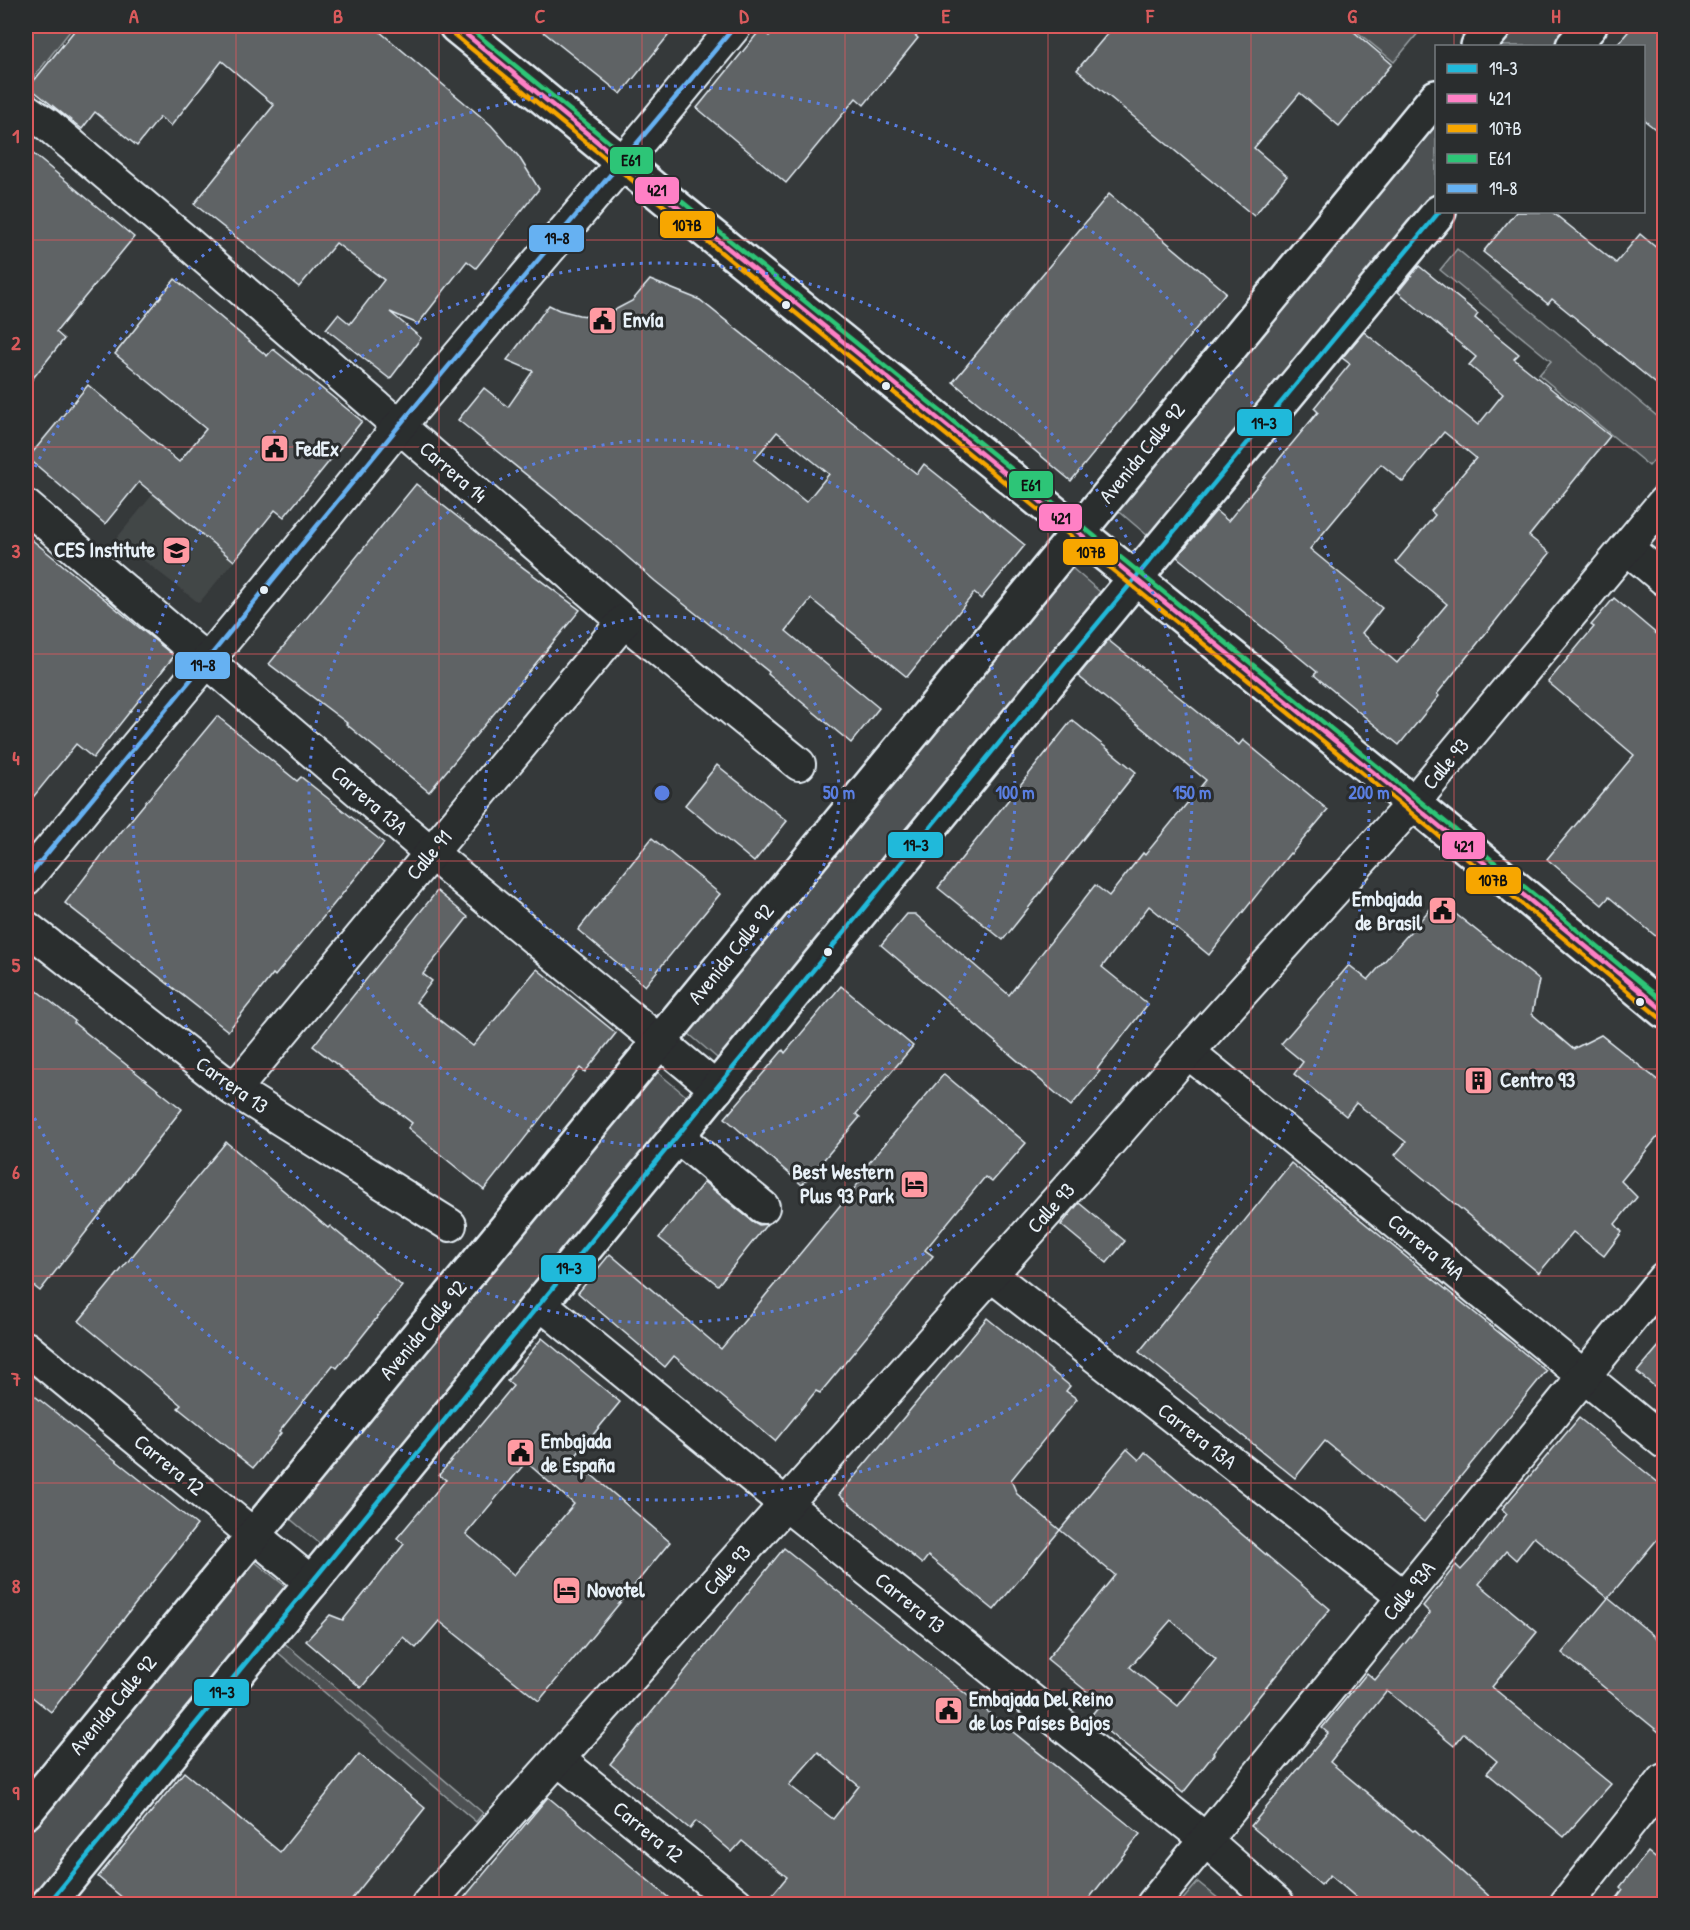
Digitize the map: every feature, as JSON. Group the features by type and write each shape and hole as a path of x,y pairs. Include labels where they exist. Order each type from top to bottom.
{"main road":[{"path":"456,26 1413,803 1665,1011"},
{"path":"1479,45 1495,26"},
{"path":"1574,45 1590,26"},
{"name":"Avenida Calle 92","path":"26,1812 1435,99"},
{"path":"48,1905 1050,681 1438,213"}],"street":[{"path":"26,879 399,426 735,26"},
{"name":"Carrera 14","path":"26,110 48,125 182,238 624,621 799,764"},
{"name":"Calle 93","path":"428,1905 1188,1052 1413,803 1665,502"},
{"name":"Carrera 13A","path":"26,506 431,853 717,1089"},
{"path":"1627,548 1665,579"},
{"name":"Calle 91","path":"234,1090 624,621"},
{"name":"Carrera 13","path":"26,927 234,1090 450,1225"},
{"name":"Carrera 14A","path":"1188,1052 1665,1442"},
{"path":"678,1137 763,1208"},
{"name":"Carrera 13A","path":"991,1275 1404,1597"},
{"name":"Calle 93A","path":"1154,1905 1665,1278"},
{"name":"Carrera 13","path":"540,1304 1206,1840 1278,1905"},
{"name":"Carrera 12","path":"26,1348 312,1583"},
{"name":"Carrera 12","path":"558,1759 737,1905"},
{"path":"1566,1905 1665,1780"}],"shaded area":[{"path":"26,26 74,26 26,87"},
{"path":"1350,26 1424,26 1394,62"},
{"path":"1511,26 1580,26 1564,45 1495,45"},
{"path":"1435,118 1435,201 1155,542 1115,508"},
{"path":"1457,249 1664,422 1664,448 1649,466 1539,375 1551,361 1440,270"},
{"name":"CES Institute","path":"153,494 234,561 199,603 116,539"},
{"path":"1065,562 1106,597 723,1063 682,1028"},
{"path":"650,1066 691,1100 324,1547 283,1513"},
{"path":"249,1557 290,1590 32,1904 26,1904 26,1830"},
{"path":"275,1635 483,1813 476,1822 268,1644"},
{"path":"1198,1882 1225,1904 1179,1904"}],"building":[{"path":"78,26 373,26 491,125 519,157 539,189 476,268 467,261 418,324 390,312 421,338 390,379 326,329 338,314 350,324 384,280 336,243 299,287 194,204 274,105 222,61 171,126 160,117 137,146 95,112 82,129 29,87"},
{"path":"536,26 676,26 621,94"},
{"path":"778,26 904,26 918,38 864,105 856,98 786,183 697,108 761,29 769,36"},
{"path":"1114,26 1347,26 1392,64 1339,126 1300,93 1254,148 1287,176 1254,216 1077,70"},
{"path":"1633,26 1665,26 1665,137 1645,121 1645,45 1617,45"},
{"path":"26,148 134,237 56,332 64,339 26,387"},
{"path":"1109,194 1226,292 1071,481 953,382"},
{"path":"1515,213 1553,213 1616,263 1640,234 1665,255 1665,391 1552,299 1548,304 1483,252"},
{"path":"1419,266 1478,314 1475,318 1519,354 1514,359 1610,436 1529,536 1550,553 1399,745 1314,675 1317,672 1177,557 1216,511 1228,521 1318,412 1314,408 1350,364 1342,358 1364,332 1478,425 1503,394 1469,365 1476,357 1398,292","holes":["1444,432 1476,458 1431,511 1435,515 1396,562 1447,604 1397,663 1362,633 1382,608 1310,549 1381,464 1403,482"]},
{"path":"175,279 267,356 273,349 362,421 284,517 275,510 234,561 139,482 105,524 28,458 88,385 179,462 206,429 115,354"},
{"path":"650,280 700,300 917,474 924,464 1025,545 981,599 974,593 907,677 811,599 786,631 879,708 851,743 768,674 769,672 458,420 484,388 508,407 533,371 507,360 549,305 559,310 588,316 611,312 632,301","holes":["777,432 829,474 806,502 754,460"]},
{"path":"416,484 580,610 429,792 347,723 269,664"},
{"path":"26,535 174,656 93,758 76,744 26,806"},
{"path":"1614,598 1665,641 1665,944 1609,897 1602,905 1547,859 1634,755 1548,682 1594,627 1591,625"},
{"path":"1108,640 1239,745 1243,740 1328,810 1290,853 1209,955 1149,906 1102,967 1148,1004 1097,1069 1100,1071 1071,1106 881,945 907,914 915,914 1009,995 1095,885 1109,896 1206,780 1078,676"},
{"path":"217,716 297,781 301,777 384,843 228,1031 65,903"},
{"path":"1072,720 1136,772 1003,940 938,888"},
{"path":"717,765 787,821 754,862 685,805"},
{"path":"652,838 720,894 645,986 578,930"},
{"path":"437,891 468,917 423,974 432,981 416,1002 473,1046 537,969 616,1033 585,1072 580,1068 484,1190 408,1128 412,1123 313,1046"},
{"name":"Centro 93","path":"1438,900 1539,980 1532,1014 1573,1049 1601,1035 1665,1086 1665,1128 1621,1181 1637,1197 1615,1224 1622,1232 1604,1256 1573,1232 1539,1273 1395,1155 1406,1142 1356,1103 1346,1116 1294,1074 1303,1062 1281,1044 1349,965 1368,980"},
{"path":"26,982 182,1109 40,1291 26,1280"},
{"path":"841,986 913,1046 856,1114 860,1117 802,1185 725,1118 783,1050 785,1053"},
{"path":"944,1074 1026,1143 992,1182 985,1177 925,1250 933,1256 820,1393 816,1391 775,1441 674,1356 665,1367 578,1293 610,1254 721,1349 867,1173 863,1170"},
{"path":"226,1142 328,1228 330,1226 402,1286 337,1368 333,1365 253,1468 178,1408 181,1405 79,1321"},
{"path":"1291,1163 1546,1371 1424,1522 1325,1441 1295,1478 1139,1352"},
{"path":"704,1182 752,1221 759,1225 767,1224 718,1285 659,1238"},
{"path":"1079,1203 1125,1241 1107,1263 1061,1225"},
{"path":"987,1318 1070,1386 1066,1391 1077,1399 1011,1480 1017,1494 1060,1530 994,1610 928,1556 922,1564 839,1495"},
{"path":"542,1338 620,1402 573,1459 670,1542 539,1701 439,1621 416,1648 403,1637 361,1688 306,1641 330,1615 343,1620 404,1544 397,1538 446,1480 439,1475 513,1386 507,1381","holes":["526,1462 574,1504 514,1575 466,1534"]},
{"path":"1665,1339 1665,1395 1637,1372"},
{"path":"26,1389 197,1525 51,1712 26,1692"},
{"path":"1579,1418 1665,1488 1665,1530 1608,1598 1534,1537 1516,1560 1506,1551 1479,1584 1537,1632 1492,1687 1611,1784 1564,1837 1487,1773 1497,1761 1464,1733 1454,1746 1387,1691 1330,1762 1413,1831 1415,1830 1499,1905 1365,1905 1330,1875 1321,1885 1251,1826 1328,1733 1322,1728 1367,1673 1375,1680 1430,1613 1423,1606 1456,1565 1461,1570 1473,1557 1507,1514 1502,1509"},
{"path":"1127,1449 1139,1460 1145,1452 1330,1609 1183,1793 1090,1717 1101,1703 1047,1659 1115,1575 1060,1530","holes":["1171,1620 1216,1659 1178,1706 1130,1667"]},
{"path":"784,1548 1140,1834 1084,1905 784,1905 772,1895 787,1877 742,1841 732,1852 696,1821 690,1829 610,1764","holes":["818,1752 859,1786 833,1819 789,1785"]},
{"path":"1608,1598 1665,1645 1665,1737 1562,1653"},
{"path":"359,1754 425,1808 347,1905 131,1905 98,1877 184,1772 280,1852"},
{"path":"548,1797 643,1876 677,1905 458,1905"},
{"path":"1648,1852 1665,1866 1665,1905 1612,1905 1623,1890 1620,1887"}],"transit line":[{"name":"421","path":"456,26 1363,763 1664,1011"},
{"name":"E61","path":"467,26 1664,1002"},
{"name":"19-8","path":"26,879 440,377 735,26"},
{"name":"107B","path":"451,32 1358,769 1659,1017"},
{"name":"19-3","path":"48,1904 1050,681 1438,213"}],"place":[{"name":"Envía","path":"602,320"},
{"name":"FedEx","path":"275,449"},
{"name":"CES Institute","path":"176,550"},
{"name":"Embajada de Brasil","path":"1443,911"},
{"name":"Centro 93","path":"1479,1080"},
{"name":"Best Western Plus 93 Park","path":"915,1184"},
{"name":"Embajada de España","path":"520,1453"},
{"name":"Novotel","path":"566,1590"},
{"name":"Embajada Del Reino de los Países Bajos","path":"948,1711"}]}
